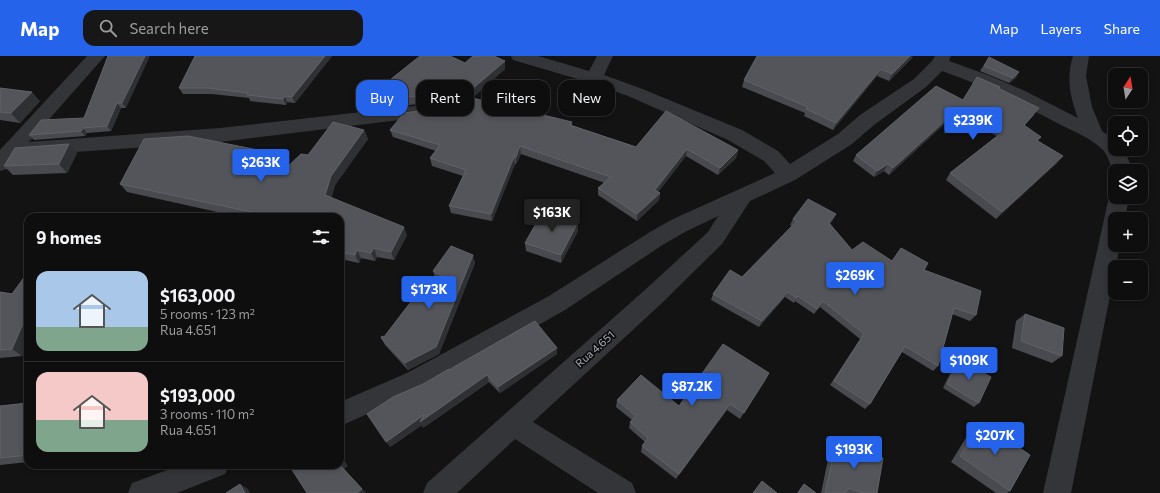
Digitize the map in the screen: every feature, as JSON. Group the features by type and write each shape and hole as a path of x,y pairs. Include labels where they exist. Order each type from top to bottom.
{"street":[{"path":"5,157 97,56"},
{"path":"519,56 594,78 634,92 735,135 771,156 788,175"},
{"path":"594,78 605,56"},
{"path":"1081,56 1077,81 1082,108 1095,135"},
{"path":"344,412 416,381 558,303 657,238 680,225 788,175 845,139 867,120 920,84 941,60 1019,94 1095,135 1108,144 1117,154 1121,164"},
{"path":"5,157 220,135 416,111"},
{"name":"Rua 4.651","path":"437,493 716,238 743,196"},
{"path":"1057,493 1118,204"},
{"path":"514,424 622,493"},
{"path":"142,493 205,469"}],"building":[{"path":"108,56 145,56 122,103 117,103 107,126 83,128 81,131 29,135 41,120 84,118"},
{"path":"195,56 325,56 292,97 285,96 283,99 247,95 248,93 208,88 179,88"},
{"path":"420,56 450,56 465,63 473,56 494,56 505,61 474,87 474,80 416,80 416,96 408,97 408,80 390,80"},
{"path":"757,56 910,56 892,74 881,69 836,123 806,109 808,107 744,80"},
{"path":"989,57 1019,72 1013,78 984,66"},
{"path":"977,77 1000,87 998,88 1039,108 1024,125 1041,137 1036,140 1063,156 1002,212 950,173 1005,130 968,112 950,127 948,125 958,109 893,168 888,164 877,171 856,155 936,86 963,100"},
{"path":"0,88 32,92 11,113 0,112"},
{"path":"474,98 482,100 482,116 547,116 572,122 570,125 636,147 666,111 738,150 720,168 687,149 655,190 660,193 637,214 598,188 611,177 520,146 516,157 514,157 491,214 449,206 466,170 430,158 440,145 390,130 402,116 408,116 408,112 416,111 416,116 474,116"},
{"path":"333,122 364,130 331,176 325,195 404,227 391,252 374,248 371,253 357,250 355,255 344,253 344,213 256,213 120,184 144,139 188,136 258,150 283,171 301,154 308,155"},
{"path":"69,144 59,164 4,166 15,148"},
{"path":"808,199 836,214 829,223 852,250 863,242 892,261 901,248 928,263 924,270 981,291 976,315 954,308 938,366 905,346 870,404 834,381 864,334 823,301 817,309 798,296 796,298 788,292 762,321 713,294 730,270 742,277 797,221 793,219"},
{"path":"543,211 578,222 561,255 525,243"},
{"path":"451,246 473,255 436,347 405,363 381,338 382,336 384,337 413,299 445,277 433,271"},
{"path":"24,278 24,321 12,349 0,350 0,292 12,294"},
{"path":"1025,314 1064,328 1062,356 1021,341"},
{"path":"535,321 557,348 498,387 487,375 420,422 424,415 386,442 367,414 393,397 423,384 449,369 451,370 452,368"},
{"path":"723,344 769,373 744,413 730,404 679,474 642,446 648,438 630,422 636,416 617,400 641,375 679,406"},
{"path":"960,360 991,377 979,403 947,384"},
{"path":"24,403 24,455 0,458 0,406"},
{"path":"981,422 1030,455 1010,491 960,456"},
{"path":"837,440 883,458 877,493 863,493 849,488 845,493 825,493"},
{"path":"292,469 344,469 362,489 357,493 307,493"},
{"path":"762,481 777,493 753,493"},
{"path":"240,484 245,493 226,493"},
{"path":"804,484 816,493 798,493"}]}
